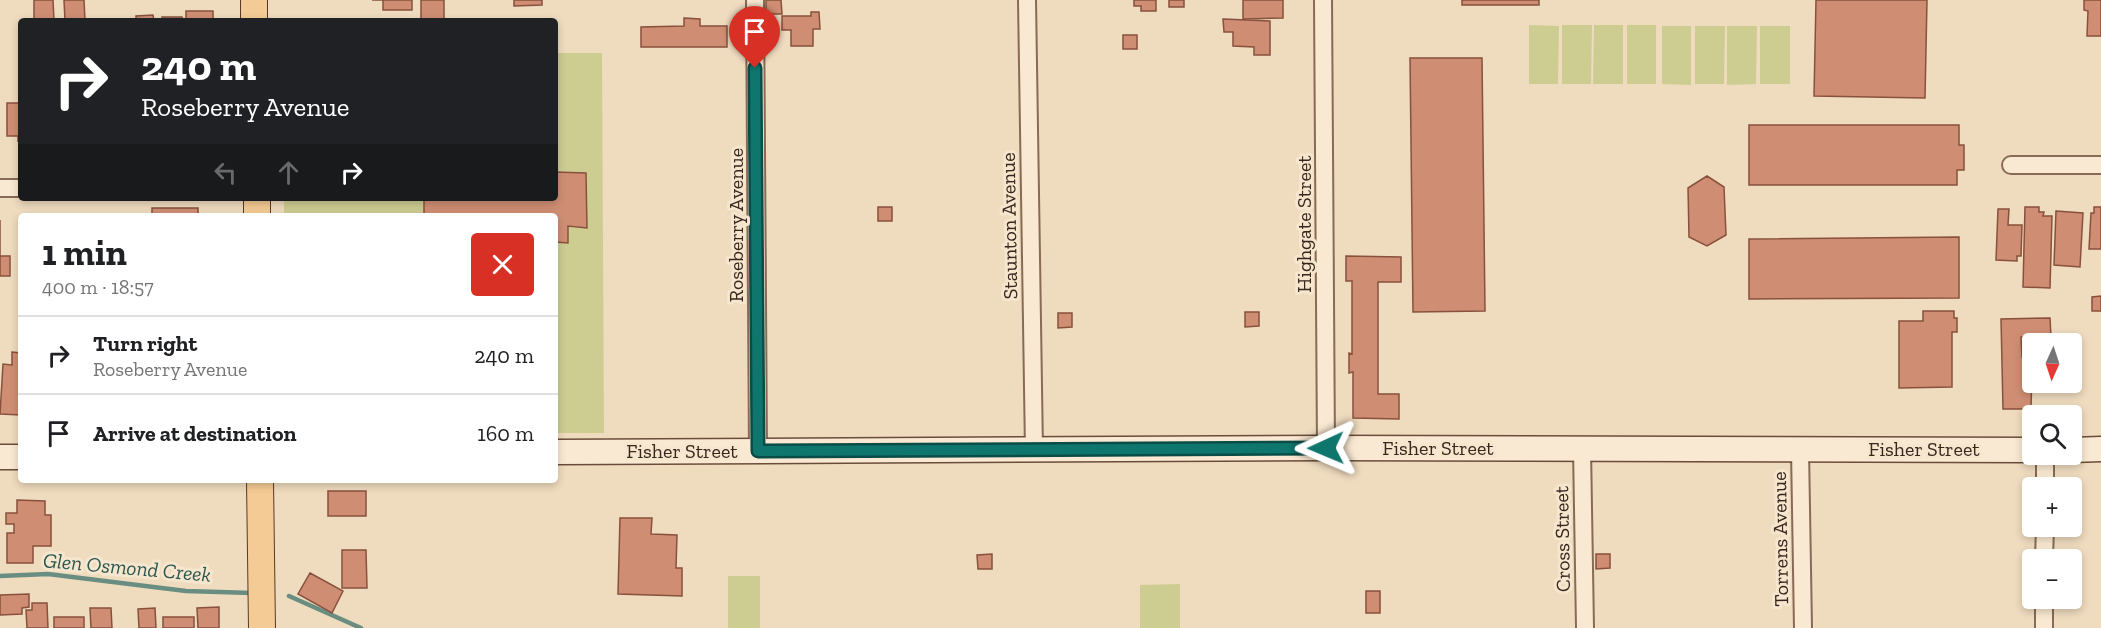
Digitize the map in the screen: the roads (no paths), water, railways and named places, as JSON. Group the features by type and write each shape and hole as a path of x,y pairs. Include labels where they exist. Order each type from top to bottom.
{"main road":[{"path":"254,0 254,18"},
{"path":"260,483 262,628"}],"street":[{"name":"Roseberry Avenue","path":"755,0 758,451"},
{"name":"Staunton Avenue","path":"1027,0 1034,452"},
{"name":"Highgate Street","path":"1323,0 1326,448"},
{"path":"2011,165 2101,165"},
{"path":"0,188 18,188"},
{"name":"Fisher Street","path":"558,452 1034,452 1326,448 2022,450"},
{"name":"Cross Street","path":"1582,448 1585,628"},
{"name":"Torrens Avenue","path":"1800,449 1803,628"},
{"path":"2082,450 2101,449"},
{"path":"0,457 18,457"},
{"path":"2044,609 2044,628"}],"waterway":[{"name":"Glen Osmond Creek","path":"0,576 48,574 186,591 252,593"},
{"name":"Glen Osmond Creek","path":"289,596 361,628"}]}
